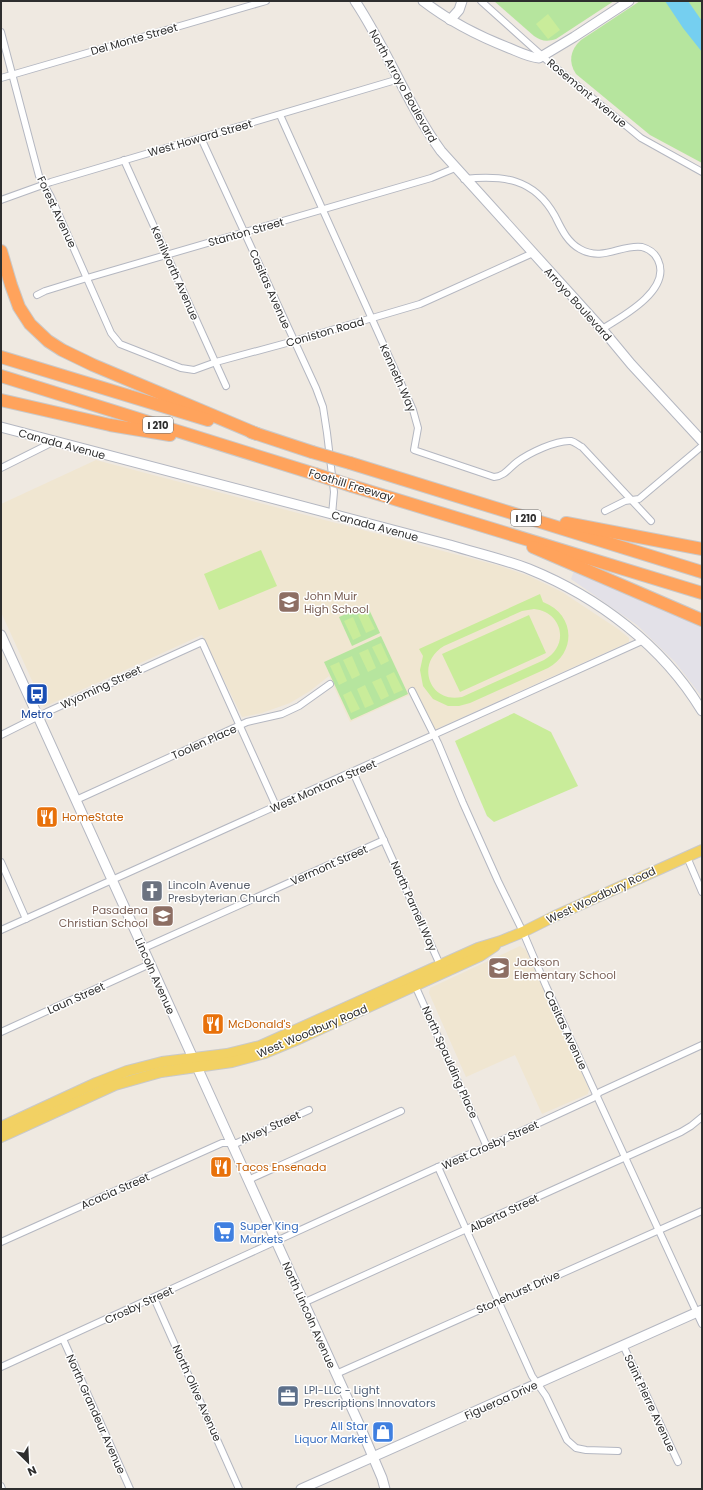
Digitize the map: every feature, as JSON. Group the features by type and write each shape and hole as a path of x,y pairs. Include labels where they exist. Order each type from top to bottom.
{"highway":[{"path":"1,251 19,307 30,324 48,342 93,365 257,434"},
{"name":"Foothill Freeway","path":"1,358 257,434 702,572"},
{"name":"Foothill Freeway","path":"1,376 352,486 702,593"},
{"path":"1,400 110,425 210,441"},
{"path":"505,512 702,549"},
{"path":"486,526 571,565 702,620"}],"main road":[{"name":"West Woodbury Road","path":"1,1137 115,1085 260,1046 442,969 478,948 523,932 555,916 702,850"},
{"name":"West Woodbury Road","path":"1,1126 96,1083 127,1071 162,1062 194,1063"}],"street":[{"name":"Del Monte Street","path":"1,78 266,1"},
{"name":"North Arroyo Boulevard","path":"355,1 399,79 425,130 455,168"},
{"path":"423,1 450,20 474,33 524,54 539,58 629,1"},
{"path":"450,20 459,10 462,1"},
{"name":"Rosemont Avenue","path":"481,1 543,56 641,138 702,172"},
{"name":"Forest Avenue","path":"1,32 39,176 115,340"},
{"name":"West Howard Street","path":"1,200 44,184 399,79"},
{"name":"Kenneth Way","path":"280,115 413,410 418,428 414,450 494,477 501,476 516,462 552,444 559,441 573,441 582,447 651,521"},
{"name":"Casitas Avenue","path":"201,138 316,388 323,407 334,492 332,515"},
{"name":"Kenilworth Avenue","path":"124,160 226,386"},
{"name":"Arroyo Boulevard","path":"455,168 702,441"},
{"name":"Stanton Street","path":"37,295 45,291 87,278 431,178 455,168"},
{"path":"464,179 481,177 508,178 528,186 547,204 569,240 574,245 588,252 605,254 631,247 640,247 647,248 652,252 660,264 661,270 660,276 652,292 636,308 602,329"},
{"name":"Coniston Road","path":"115,340 120,344 189,370 194,370 216,362 372,319 420,304 533,253"},
{"name":"Canada Avenue","path":"1,427 502,559 528,569 549,578 591,601 628,626 644,640 677,677 702,711"},
{"path":"1,468 55,441"},
{"path":"605,510 625,501 639,499 702,446"},
{"name":"Lincoln Avenue","path":"1,635 144,948 230,1142"},
{"name":"West Montana Street","path":"1,930 644,640"},
{"name":"Wyoming Street","path":"1,735 202,642 240,726"},
{"name":"Toolen Place","path":"76,800 246,722 282,714 315,696 330,684"},
{"name":"Casitas Avenue","path":"412,691 625,1158 658,1229 699,1311 702,1324"},
{"path":"240,726 276,806"},
{"name":"North Parnell Way","path":"353,772 442,969"},
{"name":"Vermont Street","path":"144,948 384,840"},
{"path":"687,857 702,892"},
{"path":"1,862 26,919"},
{"name":"Laun Street","path":"1,1032 150,964"},
{"name":"North Spaulding Place","path":"413,981 487,1147"},
{"name":"West Crosby Street","path":"276,1242 487,1147 702,1045"},
{"name":"Alvey Street","path":"230,1142 237,1143 309,1110"},
{"path":"248,1180 401,1111"},
{"name":"Alberta Street","path":"303,1303 681,1132 702,1117"},
{"name":"North Lincoln Avenue","path":"230,1142 336,1374 373,1457 385,1489"},
{"name":"Acacia Street","path":"1,1242 222,1143 230,1142"},
{"path":"438,1168 532,1376 546,1396 567,1440 576,1448 586,1450 618,1450"},
{"name":"Stonehurst Drive","path":"336,1374 658,1229 702,1211"},
{"name":"Crosby Street","path":"1,1367 276,1242"},
{"name":"North Olive Avenue","path":"154,1298 239,1489"},
{"name":"Figueroa Drive","path":"300,1489 699,1311"},
{"name":"North Grandeur Avenue","path":"63,1339 130,1489"},
{"name":"Saint Pierre Avenue","path":"623,1345 678,1462"}],"shaded area":[{"name":"John Muir High School","path":"96,460 500,566 529,576 562,592 618,629 629,638 629,642 434,730 416,692 350,722 329,676 310,691 290,703 262,713 242,717 202,635 44,707 1,612 1,504"},
{"path":"574,571 702,624 702,697 675,662 637,625 571,579"},
{"path":"520,946 526,950 589,1089 588,1094 542,1114 515,1055 466,1077 429,993 430,988"}],"green space":[{"path":"494,1 614,1 556,39 547,41 534,36"},
{"path":"640,1 702,1 702,163 650,135 573,70 571,56 577,44"},
{"path":"548,14 560,30 548,39 536,24"},
{"path":"261,550 277,586 219,610 204,574"},
{"path":"540,594 543,602 554,608 561,615 566,624 568,634 568,643 564,653 548,668 470,703 459,706 448,706 433,699 423,686 420,670 423,656 419,649","holes":["534,609 544,611 557,623 560,630 560,639 557,647 552,654 544,660 462,697 451,698 441,694 434,688 428,671 430,662 435,653 444,646 522,611"]},
{"path":"367,605 380,633 352,646 339,617"},
{"path":"366,611 375,629 366,633 358,615"},
{"path":"529,615 546,653 460,692 442,654"},
{"path":"353,617 361,636 353,640 344,621"},
{"path":"381,636 408,694 351,720 324,662"},
{"path":"381,643 389,661 381,665 372,647"},
{"path":"368,649 376,668 368,672 359,653"},
{"path":"352,656 360,675 352,679 343,660"},
{"path":"339,662 347,681 339,685 330,666"},
{"path":"394,672 403,690 394,694 386,676"},
{"path":"381,678 389,696 381,700 372,682"},
{"path":"365,685 374,704 365,708 357,689"},
{"path":"351,691 360,709 351,713 343,695"},
{"path":"514,713 551,732 578,786 494,822 487,816 455,741"}],"water":[{"path":"665,1 688,1 702,21 702,52 683,28"}],"place":[{"name":"John Muir High School","path":"289,602"},
{"name":"Metro","path":"37,694"},
{"name":"HomeState","path":"47,817"},
{"name":"Lincoln Avenue Presbyterian Church","path":"152,891"},
{"name":"Pasadena Christian School","path":"163,916"},
{"name":"Jackson Elementary School","path":"499,968"},
{"name":"McDonald's","path":"213,1024"},
{"name":"Tacos Ensenada","path":"221,1167"},
{"name":"Super King Markets","path":"224,1232"},
{"name":"LPI-LLC - Light Prescriptions Innovators","path":"288,1396"},
{"name":"All Star Liquor Market","path":"383,1432"}]}
